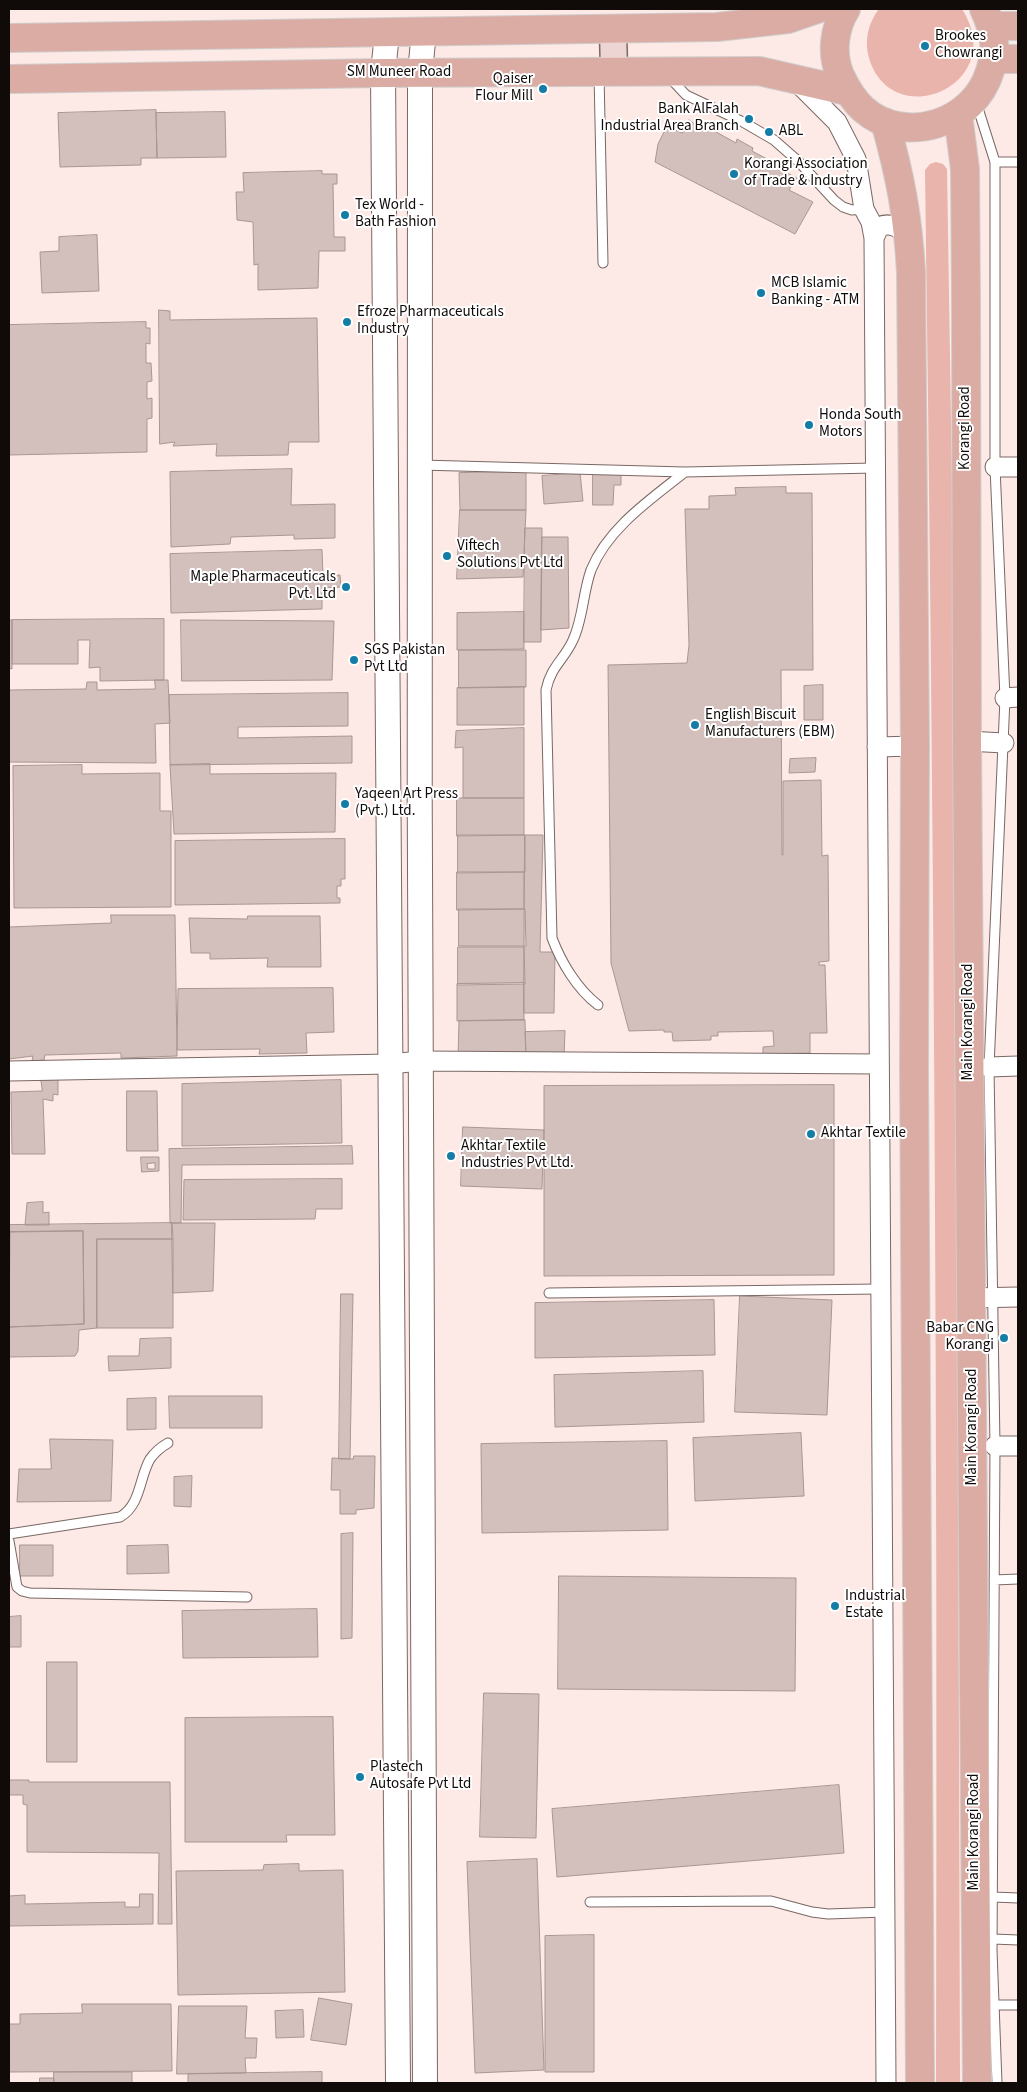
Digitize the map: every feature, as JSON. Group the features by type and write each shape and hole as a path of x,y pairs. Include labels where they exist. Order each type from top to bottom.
{"main road":[{"path":"9,38 717,27 788,19 817,9"},
{"path":"846,9 840,17 834,42 837,68 847,91 864,110 885,122 910,128 935,125 967,107 1006,59 994,43 988,17 1018,26"},
{"path":"607,71 612,30"},
{"name":"SM Muneer Road","path":"9,80 383,72 759,70 847,91"},
{"name":"Korangi Road","path":"967,107 964,169 967,741"},
{"path":"885,122 899,171 910,237 911,272 920,2083"},
{"name":"Main Korangi Road","path":"967,741 981,1298 977,2083"}],"street":[{"path":"424,31 420,73 419,466 420,1648 424,2083"},
{"path":"387,33 383,72 398,2083"},
{"path":"792,77 837,122 856,159 864,209 874,238 886,2083"},
{"path":"874,238 879,227 889,225 910,237"},
{"path":"386,438 420,438"},
{"path":"995,467 1018,467"},
{"path":"967,741 1004,743"},
{"path":"877,747 914,746"},
{"path":"388,782 420,780"},
{"path":"9,1071 420,1062 879,1064"},
{"path":"989,1067 1018,1066"},
{"path":"981,1298 1018,1297"},
{"path":"995,1446 1018,1446"}],"lane":[{"path":"663,70 686,96 743,122 774,140 798,161 834,200 843,207 852,210 864,209"},
{"path":"603,263 607,71"},
{"path":"967,107 995,162 995,467 1012,697 1004,743 989,1067 981,1298 995,1446 992,1939 997,2083"},
{"path":"995,162 1018,162"},
{"path":"419,466 685,472 875,468"},
{"path":"598,1005 585,995 557,951 552,938 546,690 549,677 555,666 574,640 591,571 601,549 619,528 652,498 685,472"},
{"path":"548,1293 880,1289"},
{"path":"9,1534 120,1517 128,1512 135,1502 150,1459 168,1442"},
{"path":"9,1541 17,1587 22,1591 30,1593 247,1597"},
{"path":"994,1580 1018,1579"},
{"path":"992,1897 1018,1898"},
{"path":"590,1902 771,1901 812,1912 828,1914 885,1912"},
{"path":"992,1939 1018,1940"},
{"path":"994,2005 1018,2005"}],"shaded area":[{"path":"879,9 962,9 973,36 971,60 960,78 942,91 921,96 900,94 882,81 869,58 867,45 870,26"},
{"path":"936,162 943,164 947,169 956,734 960,2083 936,2083 935,1126 925,170 930,164"}],"building":[{"path":"156,110 157,158 141,158 141,165 60,167 58,113"},
{"path":"225,112 226,157 157,158 156,113"},
{"name":"Korangi Association of Trade & Industry","path":"689,120 704,130 707,127 736,143 737,139 753,148 752,151 782,167 781,170 797,178 789,190 813,202 795,234 655,162 658,144 667,126 682,133"},
{"path":"322,171 322,174 337,174 337,184 333,184 334,237 345,237 345,251 319,251 318,288 258,290 258,264 254,265 253,222 237,220 236,192 244,192 243,173"},
{"path":"97,235 99,291 42,293 40,252 59,251 59,237"},
{"path":"159,310 170,311 170,320 317,318 319,442 289,442 288,455 216,456 217,444 173,446 175,442 160,444"},
{"path":"146,322 146,328 150,328 150,344 146,343 146,363 151,363 152,381 147,382 147,399 152,398 152,418 147,419 147,452 9,455 9,325"},
{"path":"292,469 291,505 335,504 335,538 294,539 294,535 231,537 230,544 171,547 170,472"},
{"path":"593,470 621,470 621,485 614,485 613,505 593,505"},
{"path":"526,472 526,510 460,510 459,473"},
{"path":"580,473 583,501 544,504 542,476"},
{"name":"English Biscuit Manufacturers (EBM)","path":"786,487 786,493 812,493 813,670 781,670 782,855 783,781 821,780 822,856 828,855 829,961 819,962 819,965 825,965 827,1033 810,1033 810,1053 763,1054 763,1047 774,1046 773,1031 718,1032 718,1036 711,1036 711,1040 673,1041 672,1032 664,1032 664,1030 629,1031 611,963 608,665 687,663 689,645 685,509 709,509 709,496 736,495 735,488"},
{"path":"460,510 526,510 523,577 457,579"},
{"path":"525,528 542,528 541,642 524,642"},
{"path":"542,537 568,537 569,628 541,630"},
{"path":"322,550 323,575 340,575 341,587 322,588 322,609 171,613 170,554"},
{"path":"524,612 524,649 457,650 457,613"},
{"path":"164,619 164,680 100,681 100,667 89,668 90,640 78,640 78,664 12,664 12,620"},
{"path":"9,620 12,620 12,669 9,668"},
{"path":"181,620 334,621 332,680 182,681"},
{"path":"459,650 526,650 526,687 459,688"},
{"path":"155,680 168,680 170,723 155,724 156,763 9,762 9,690 86,689 87,682 97,682 97,690 155,689"},
{"path":"823,685 823,720 804,720 804,686"},
{"path":"524,687 524,725 457,725 457,688"},
{"path":"348,693 348,726 238,727 238,738 352,736 352,763 170,765 169,695"},
{"path":"524,728 524,798 463,798 463,747 455,748 456,731"},
{"path":"816,758 815,772 789,773 790,759"},
{"path":"210,764 210,774 336,773 335,832 174,834 170,765"},
{"path":"82,765 82,774 160,773 160,811 171,811 171,907 14,908 13,766"},
{"path":"457,798 524,798 524,835 457,836"},
{"path":"458,835 525,835 525,872 458,873"},
{"path":"525,835 543,835 540,952 555,952 554,1013 524,1013"},
{"path":"345,839 345,879 341,879 341,886 337,886 337,898 340,898 340,903 175,905 175,841"},
{"path":"457,872 524,872 524,909 457,910"},
{"path":"459,909 525,909 526,946 459,946"},
{"path":"111,915 175,915 177,1056 121,1058 121,1053 45,1055 44,1060 32,1061 33,1056 9,1059 9,927 111,923"},
{"path":"248,916 320,916 321,967 267,967 268,958 210,959 210,953 191,953 189,918 247,919"},
{"path":"458,947 524,947 525,984 458,985"},
{"path":"524,983 524,1020 457,1021 457,984"},
{"path":"333,988 334,1032 306,1033 307,1053 259,1054 260,1049 177,1050 178,989"},
{"path":"525,1020 526,1057 458,1058 459,1021"},
{"path":"565,1031 564,1057 526,1057 525,1032"},
{"path":"41,1078 58,1078 58,1095 53,1094 53,1101 43,1099 45,1154 12,1154 11,1092 42,1091"},
{"path":"341,1080 342,1143 182,1146 182,1084"},
{"path":"834,1085 834,1275 544,1276 544,1086"},
{"path":"127,1091 157,1091 158,1151 127,1151"},
{"path":"463,1127 544,1130 542,1189 461,1186"},
{"path":"352,1146 353,1164 182,1165 181,1223 170,1223 169,1149"},
{"path":"141,1157 159,1157 159,1171 142,1172"},
{"path":"155,1163 155,1169 148,1169 147,1164"},
{"path":"342,1179 342,1209 316,1209 315,1219 183,1220 184,1180"},
{"path":"43,1202 43,1213 49,1212 49,1225 25,1225 27,1203"},
{"path":"172,1223 173,1239 97,1239 97,1328 79,1330 78,1351 75,1356 9,1357 9,1327 84,1324 83,1231 10,1232 9,1225"},
{"path":"172,1223 215,1223 213,1291 173,1293"},
{"path":"83,1231 84,1324 9,1327 10,1232"},
{"path":"97,1239 173,1239 173,1328 97,1328"},
{"path":"341,1294 353,1294 350,1459 339,1459"},
{"path":"740,1296 832,1300 827,1415 735,1412"},
{"path":"714,1300 715,1355 535,1358 535,1303"},
{"path":"171,1338 171,1368 109,1371 108,1356 139,1356 140,1339"},
{"path":"703,1371 704,1422 555,1427 554,1375"},
{"path":"169,1396 262,1396 262,1428 170,1428"},
{"path":"156,1398 156,1429 127,1430 127,1399"},
{"path":"801,1433 804,1496 695,1501 693,1438"},
{"path":"50,1439 113,1440 111,1501 17,1502 19,1469 51,1469"},
{"path":"667,1441 668,1530 482,1533 481,1444"},
{"path":"354,1456 375,1456 374,1508 356,1510 356,1514 340,1514 340,1490 331,1490 332,1458 353,1459"},
{"path":"192,1476 191,1507 174,1506 174,1477"},
{"path":"353,1533 352,1638 341,1639 341,1534"},
{"path":"20,1545 53,1545 53,1576 20,1576"},
{"path":"168,1545 169,1573 127,1574 127,1546"},
{"path":"559,1576 796,1578 795,1691 558,1689"},
{"path":"317,1609 318,1657 183,1658 182,1611"},
{"path":"21,1616 21,1647 9,1647 9,1617"},
{"path":"47,1662 77,1662 77,1762 47,1762"},
{"path":"484,1693 539,1694 536,1838 480,1837"},
{"path":"333,1717 335,1835 286,1835 287,1842 185,1842 185,1718"},
{"path":"9,1780 29,1780 29,1782 170,1782 172,1924 158,1924 159,1853 27,1852 27,1805 23,1804 23,1795 9,1795"},
{"path":"839,1785 844,1853 557,1877 552,1809"},
{"path":"537,1859 544,2070 475,2073 467,1862"},
{"path":"299,1864 299,1871 343,1870 345,1992 178,1995 176,1871 263,1870 264,1865"},
{"path":"140,1894 153,1894 153,1924 9,1926 9,1896 25,1895 25,1904 125,1902 125,1907 139,1907"},
{"path":"594,1935 594,2072 545,2072 545,1936"},
{"path":"319,1998 352,2004 346,2045 311,2040"},
{"path":"82,2004 171,2004 172,2071 9,2072 9,2024 20,2024 20,2014 82,2013"},
{"path":"179,2006 247,2006 245,2038 257,2038 256,2058 245,2058 246,2073 177,2074"},
{"path":"303,2010 304,2037 276,2038 275,2011"},
{"path":"54,2072 132,2072 132,2083 54,2083"},
{"path":"322,2072 322,2083 188,2083 188,2074"},
{"path":"40,2078 54,2078 54,2083 40,2083"}],"place":[{"name":"Brookes Chowrangi","path":"925,46"},
{"name":"Qaiser Flour Mill","path":"543,89"},
{"name":"Bank AlFalah Industrial Area Branch","path":"749,119"},
{"name":"ABL","path":"769,132"},
{"name":"Korangi Association of Trade & Industry","path":"734,174"},
{"name":"Tex World - Bath Fashion","path":"345,215"},
{"name":"MCB Islamic Banking - ATM","path":"761,293"},
{"name":"Efroze Pharmaceuticals Industry","path":"347,322"},
{"name":"Honda South Motors","path":"809,425"},
{"name":"Viftech Solutions Pvt Ltd","path":"447,556"},
{"name":"Maple Pharmaceuticals Pvt. Ltd","path":"346,587"},
{"name":"SGS Pakistan Pvt Ltd","path":"354,660"},
{"name":"English Biscuit Manufacturers (EBM)","path":"695,725"},
{"name":"Yaqeen Art Press (Pvt.) Ltd.","path":"345,804"},
{"name":"Akhtar Textile","path":"811,1134"},
{"name":"Akhtar Textile Industries Pvt Ltd.","path":"451,1156"},
{"name":"Babar CNG Korangi","path":"1004,1338"},
{"name":"Industrial Estate","path":"835,1606"},
{"name":"Plastech Autosafe Pvt Ltd","path":"360,1777"}]}
